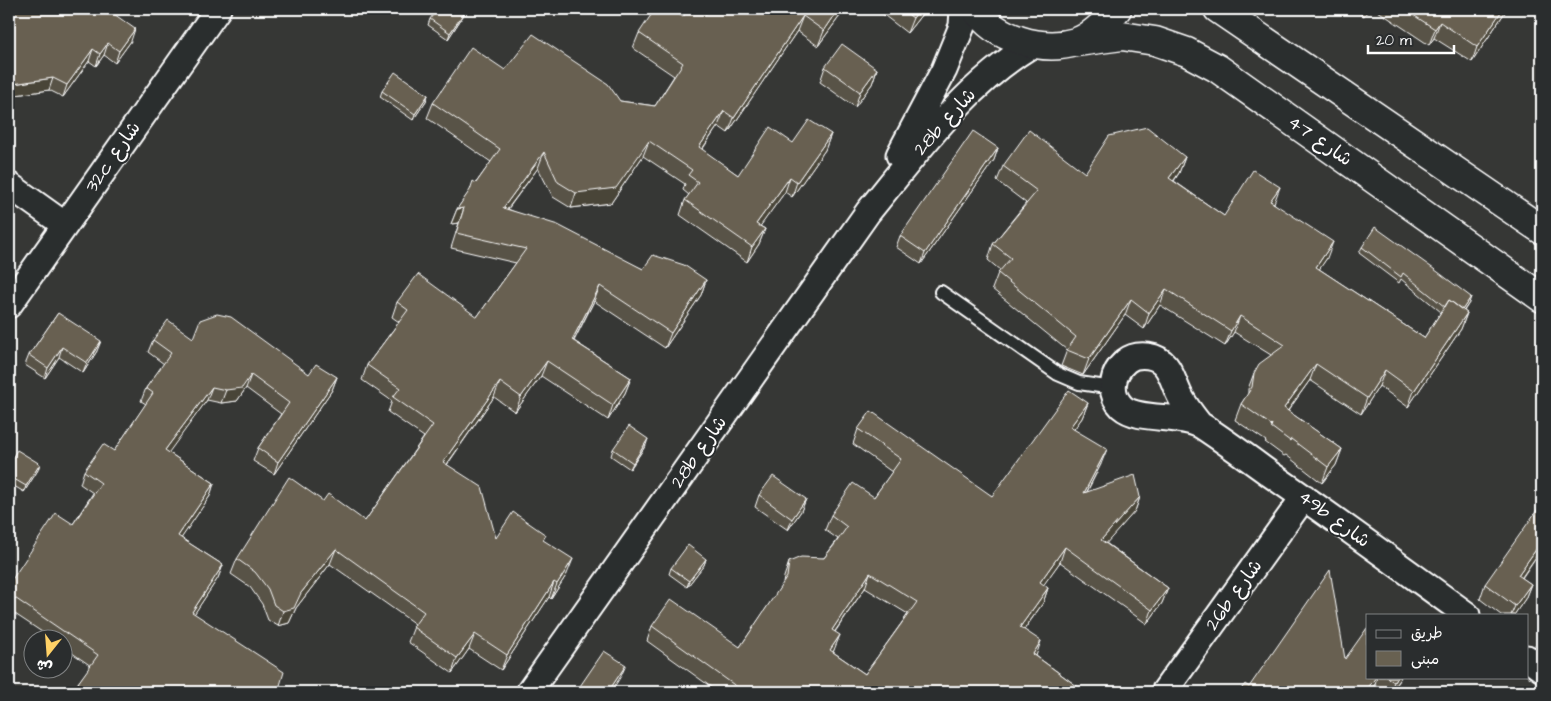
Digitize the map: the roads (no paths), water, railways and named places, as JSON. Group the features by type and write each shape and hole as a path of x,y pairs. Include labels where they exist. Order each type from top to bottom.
{"street":[{"name":"32c شارع","path":"9,305 218,9"},
{"name":"28b شارع","path":"868,212 923,113 944,70 962,26 963,9"},
{"name":"شارع 47","path":"976,9 980,15 1004,34 1033,44 1062,44 1122,36 1156,41 1187,52 1216,68 1542,298"},
{"path":"1077,42 1104,25 1118,9"},
{"path":"1218,9 1542,230"},
{"name":"28b شارع","path":"529,692 868,212 925,142 960,103 986,77 1033,44"},
{"path":"9,185 65,225"},
{"name":"49b شارع","path":"1200,425 1179,394 1166,365 1156,357 1142,355 1130,358 1120,366 1114,377 1113,388 1116,400 1124,408 1146,416 1173,418 1200,425 1304,497 1466,614"},
{"name":"26b شارع","path":"1164,692 1304,497"},
{"path":"1528,659 1542,669"}],"lane":[{"path":"941,292 1058,374 1079,382 1113,388"}]}
